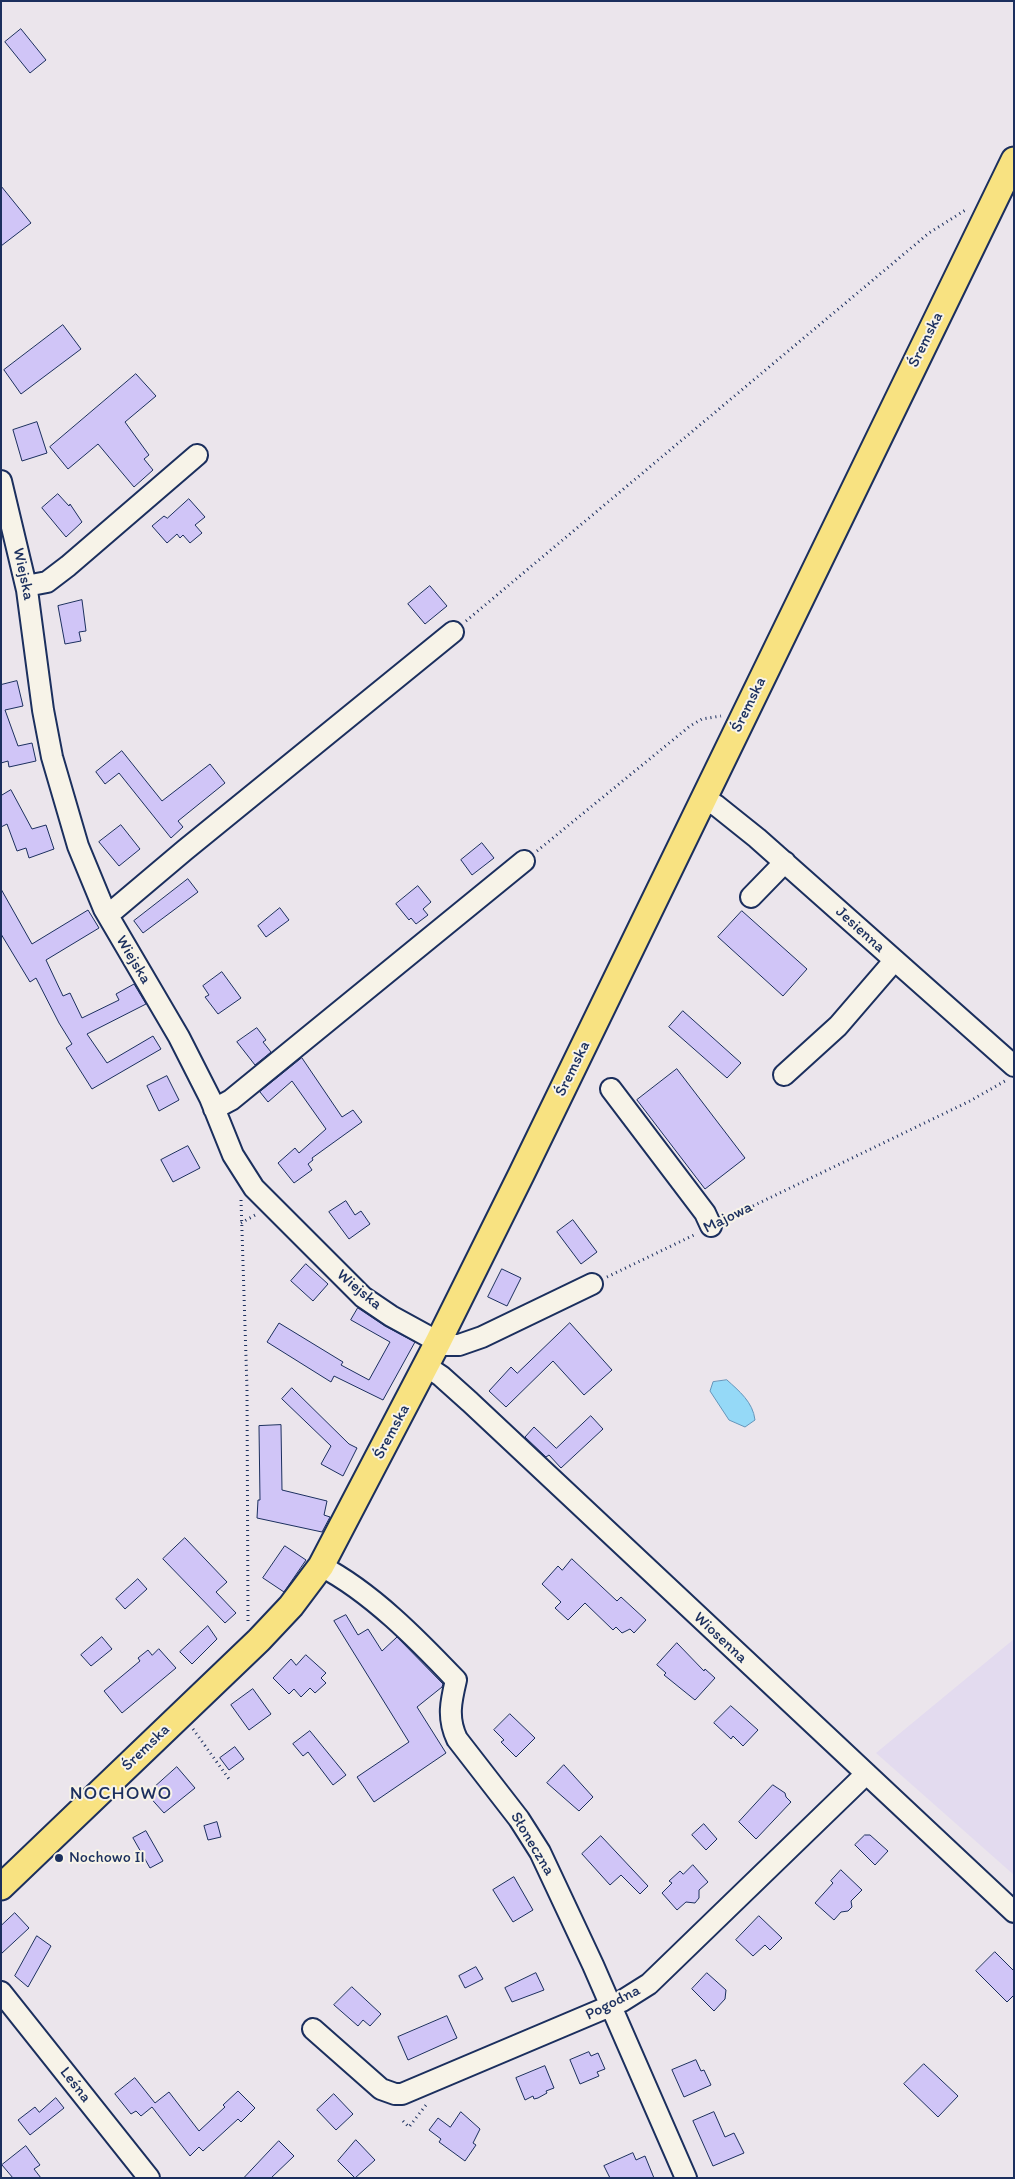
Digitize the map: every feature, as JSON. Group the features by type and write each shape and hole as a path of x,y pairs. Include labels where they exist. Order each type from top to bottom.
{"main road":[{"name":"Śremska","path":"1,1887 259,1640 291,1606 321,1566 438,1342 1014,160"}],"street":[{"path":"26,586 47,582 68,566 197,455"},
{"name":"Wiejska","path":"1,481 26,586 42,702 57,779 78,846 108,916 170,1022 214,1109 233,1155 245,1176 270,1206 363,1297 391,1316 438,1342"},
{"path":"108,916 185,850 453,632"},
{"name":"Jesienna","path":"704,798 723,810 784,862 894,960 1012,1071"},
{"path":"214,1109 238,1094 524,861"},
{"path":"751,897 784,862"},
{"path":"784,1075 838,1026 894,960"},
{"path":"611,1089 705,1213 711,1226"},
{"path":"438,1342 453,1347 482,1337 592,1284"},
{"name":"Wiosenna","path":"426,1366 442,1376 1014,1912"},
{"name":"Słoneczna","path":"321,1566 351,1583 374,1602 456,1680 450,1711 451,1726 457,1739 519,1819 537,1846 611,2006 686,2178"},
{"name":"Pogodna","path":"313,2029 374,2083 395,2094 411,2092 611,2006 634,1995 649,1984 866,1774"},
{"name":"Leśna","path":"1,1992 149,2178"}],"path":[{"path":"453,632 929,233 959,212 974,207 988,214"},
{"path":"524,861 690,726 702,719 715,716 741,721"},
{"name":"Majowa","path":"592,1284 970,1101 1012,1071"},
{"path":"245,1176 241,1184 241,1195 247,1389 247,1616 249,1628 259,1640"},
{"path":"181,1715 229,1779"}],"shaded area":[{"path":"1014,1639 1014,1875 876,1753"}],"water":[{"path":"727,1380 745,1397 754,1414 755,1420 745,1427 729,1420 710,1391 713,1382"}],"building":[{"path":"21,29 46,60 30,73 5,42"},
{"path":"1,186 31,223 1,246"},
{"path":"63,325 81,349 21,394 4,370"},
{"path":"136,374 156,396 125,422 149,455 144,459 153,470 134,487 98,444 68,469 50,447"},
{"path":"37,422 47,453 22,461 13,430"},
{"path":"58,494 69,506 70,504 82,522 66,537 42,508"},
{"path":"189,499 205,517 195,525 202,533 190,543 183,535 180,538 177,534 167,543 152,526 164,516 167,518"},
{"path":"430,586 447,606 425,624 408,604"},
{"path":"82,600 86,631 79,632 81,641 65,644 58,606"},
{"path":"17,681 23,706 5,710 18,746 32,743 36,761 9,767 8,761 1,763 1,685"},
{"path":"122,751 162,801 210,764 225,783 178,821 183,827 171,838 119,773 105,784 96,772"},
{"path":"11,790 32,829 46,825 54,849 29,858 26,848 17,851 7,824 1,827 1,796"},
{"path":"121,825 140,849 119,866 99,842"},
{"path":"482,843 494,858 472,875 461,860"},
{"path":"188,879 198,892 143,933 134,921"},
{"path":"418,886 431,902 423,909 428,915 416,924 411,918 409,920 396,904"},
{"path":"1,889 32,944 88,910 99,928 46,960 63,996 70,993 82,1018 119,1000 116,994 134,984 146,1004 87,1034 107,1063 153,1036 161,1049 92,1089 66,1048 72,1044 36,978 30,982 1,934"},
{"path":"280,908 289,920 266,937 258,926"},
{"path":"742,911 807,969 783,996 718,937"},
{"path":"222,972 241,998 218,1014 205,997 209,995 203,986"},
{"path":"683,1011 741,1063 727,1078 669,1027"},
{"path":"257,1028 266,1040 263,1042 271,1052 255,1065 237,1042"},
{"path":"302,1058 342,1117 353,1110 362,1122 312,1158 313,1160 308,1164 312,1170 294,1183 278,1163 295,1148 299,1153 326,1129 292,1081 268,1102 260,1092"},
{"path":"677,1069 745,1158 705,1189 637,1100"},
{"path":"167,1076 179,1100 159,1111 147,1086"},
{"path":"188,1146 200,1168 173,1182 161,1160"},
{"path":"346,1201 355,1215 361,1211 370,1224 349,1239 329,1212"},
{"path":"573,1220 597,1252 581,1264 557,1232"},
{"path":"306,1264 328,1284 313,1301 291,1281"},
{"path":"502,1269 521,1278 507,1306 488,1297"},
{"path":"358,1308 385,1326 415,1342 383,1400 334,1376 331,1382 267,1342 279,1323 343,1362 341,1365 369,1380 390,1342 351,1320"},
{"path":"570,1323 612,1370 584,1395 553,1361 506,1407 489,1391 511,1367 517,1373"},
{"path":"292,1388 349,1444 357,1448 343,1476 321,1464 331,1446 282,1399"},
{"path":"591,1416 603,1429 561,1468 549,1455 546,1457 525,1437 534,1427 556,1448"},
{"path":"281,1425 282,1490 327,1501 324,1515 330,1517 322,1532 257,1518 258,1500 260,1500 259,1426"},
{"path":"185,1538 227,1582 216,1592 236,1613 225,1623 163,1559"},
{"path":"285,1546 306,1560 284,1592 263,1578"},
{"path":"572,1559 617,1601 621,1597 646,1620 634,1633 630,1629 622,1633 616,1627 613,1630 585,1603 568,1620 555,1608 561,1602 542,1584 558,1566 562,1570"},
{"path":"138,1579 147,1589 125,1609 116,1599"},
{"path":"346,1615 358,1635 368,1629 382,1651 397,1637 443,1684 442,1687 417,1707 446,1753 374,1802 357,1777 409,1742 334,1621"},
{"path":"208,1626 217,1639 192,1664 180,1652"},
{"path":"102,1637 112,1649 91,1666 81,1655"},
{"path":"677,1643 704,1671 705,1669 715,1678 695,1700 664,1675 666,1673 657,1665"},
{"path":"159,1649 176,1668 122,1713 104,1691 140,1661 138,1658 148,1650 152,1655"},
{"path":"306,1655 326,1673 321,1678 326,1683 315,1693 310,1688 301,1697 294,1689 289,1694 273,1678 291,1659 296,1665"},
{"path":"253,1689 271,1714 249,1730 231,1705"},
{"path":"731,1706 758,1730 743,1746 733,1736 731,1739 714,1723"},
{"path":"510,1714 535,1738 516,1757 501,1742 504,1740 494,1730"},
{"path":"310,1731 346,1775 333,1785 308,1752 303,1756 293,1744"},
{"path":"235,1747 244,1759 229,1770 220,1758"},
{"path":"564,1765 593,1797 579,1811 547,1783"},
{"path":"177,1767 195,1788 164,1813 147,1794"},
{"path":"773,1785 785,1793 791,1802 756,1839 739,1822"},
{"path":"217,1822 221,1837 208,1840 204,1826"},
{"path":"704,1824 717,1839 706,1850 692,1835"},
{"path":"146,1831 163,1861 150,1868 133,1838"},
{"path":"865,1835 870,1835 888,1851 875,1865 855,1845"},
{"path":"601,1836 648,1886 640,1894 621,1875 610,1885 582,1854"},
{"path":"693,1865 708,1882 699,1890 699,1898 695,1903 686,1902 677,1910 662,1893 672,1883 669,1881 680,1871 683,1874"},
{"path":"841,1870 862,1890 851,1901 852,1907 848,1911 841,1912 834,1920 815,1903 833,1883 831,1881"},
{"path":"514,1877 533,1910 513,1922 493,1890"},
{"path":"15,1913 29,1928 1,1954 1,1926"},
{"path":"759,1916 782,1938 770,1950 765,1945 753,1956 736,1940"},
{"path":"37,1936 51,1946 28,1987 15,1976"},
{"path":"995,1952 1014,1971 1014,1995 1007,2002 976,1971"},
{"path":"476,1967 483,1979 465,1988 459,1976"},
{"path":"536,1973 544,1990 512,2002 505,1988"},
{"path":"707,1973 726,1990 725,1999 714,2011 692,1989"},
{"path":"352,1987 381,2014 370,2026 363,2020 358,2026 334,2005"},
{"path":"447,2016 457,2038 408,2060 398,2037"},
{"path":"589,2052 591,2056 598,2053 605,2069 597,2072 599,2076 580,2084 570,2060"},
{"path":"696,2060 701,2071 704,2070 711,2085 684,2097 672,2070"},
{"path":"924,2064 958,2096 938,2117 904,2084"},
{"path":"545,2066 554,2088 546,2091 547,2093 538,2098 534,2099 533,2096 525,2100 516,2078"},
{"path":"135,2078 155,2103 169,2092 199,2131 225,2107 223,2105 238,2091 255,2108 241,2122 238,2119 203,2151 199,2147 190,2156 152,2107 141,2116 136,2111 131,2114 115,2094"},
{"path":"334,2094 353,2114 336,2130 317,2110"},
{"path":"56,2098 64,2108 30,2135 18,2120 35,2107 39,2112"},
{"path":"461,2112 480,2129 473,2143 476,2145 465,2161 439,2142 441,2139 429,2130 438,2118 450,2127"},
{"path":"714,2112 725,2137 734,2133 744,2153 713,2166 693,2121"},
{"path":"356,2140 375,2160 355,2178 338,2161"},
{"path":"279,2141 294,2156 271,2178 244,2178"},
{"path":"26,2146 40,2165 34,2169 41,2178 13,2178 2,2165"},
{"path":"633,2153 636,2160 645,2156 654,2178 610,2178 604,2166"}],"place":[{"name":"Nochowo II","path":"59,1858"}],"district":[{"name":"NOCHOWO","path":"121,1794"}]}
